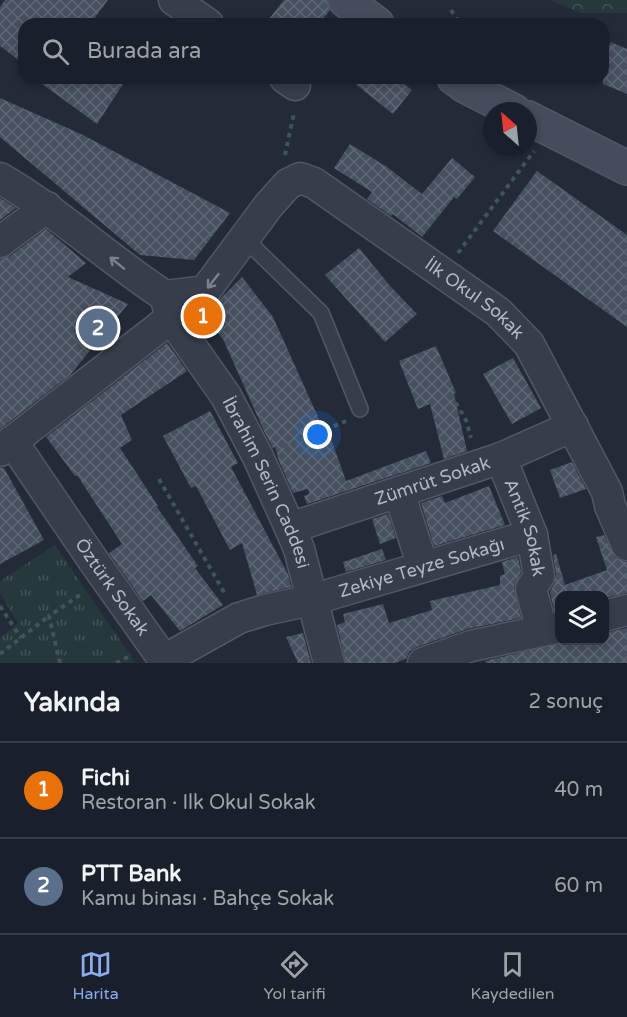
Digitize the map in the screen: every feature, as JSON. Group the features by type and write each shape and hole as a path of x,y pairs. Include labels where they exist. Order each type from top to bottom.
{"street":[{"path":"174,0 200,18"},
{"path":"345,0 370,18"},
{"path":"462,84 496,102"},
{"path":"537,134 627,168"},
{"path":"0,178 47,207 132,274 168,307"},
{"path":"6,446 168,307 205,291 269,205 288,184 300,178"},
{"name":"İlk Okul Sokak","path":"300,178 314,183 498,312 529,344 607,492 610,506 627,545"},
{"path":"0,242 47,207"},
{"name":"İbrahim Serin Caddesi","path":"168,307 226,396 258,457 299,549 329,663"},
{"name":"Zümrüt Sokak","path":"290,528 490,462 573,426"},
{"name":"Öztürk Sokak","path":"6,446 164,660 239,618 311,600"},
{"name":"Antik Sokak","path":"490,462 532,535 539,576 531,589 551,629"},
{"path":"399,492 423,567"},
{"name":"Zekiye Teyze Sokağı","path":"311,600 532,535"},
{"path":"609,615 627,610"},
{"path":"423,663 474,654 551,629"}],"lane":[{"path":"245,239 321,313 360,409"}],"path":[{"path":"451,10 456,18"},
{"path":"291,92 284,159 300,178"},
{"path":"444,273 518,156"},
{"path":"451,395 490,462"},
{"path":"258,457 349,420 360,409"},
{"path":"159,479 239,618"},
{"path":"0,654 49,616 105,578"},
{"path":"0,606 21,638"},
{"path":"49,616 60,663"}],"green space":[{"path":"549,0 627,0 627,13 582,13"},
{"path":"55,545 135,662 0,663 0,638 18,623 0,593 0,581"}],"building":[{"path":"5,0 108,0 94,18 18,18 18,60 0,46 0,7"},
{"path":"284,0 327,0 330,10 324,18 270,18"},
{"path":"611,42 627,49 627,94 603,84 609,84"},
{"path":"42,84 123,84 97,124"},
{"path":"356,84 404,84 412,90 393,114"},
{"path":"0,98 83,135 230,213 194,260 140,255 0,137"},
{"path":"350,144 387,167 422,194 452,158 475,177 457,199 454,197 422,237 393,214 391,216 367,199 372,192 334,168"},
{"path":"537,171 627,235 627,327 493,231"},
{"path":"0,198 16,208 0,220"},
{"path":"46,229 86,263 68,277 128,304 70,375 0,429 0,259 10,256"},
{"path":"359,248 417,314 385,342 325,275"},
{"path":"242,277 273,317 327,437 330,436 346,481 426,451 431,463 307,504 304,496 309,494 308,489 293,493 275,447 273,448 264,431 223,339 203,316"},
{"path":"167,343 187,371 121,415 132,440 120,448 198,566 195,568 223,605 180,631 151,595 143,601 109,553 122,544 77,475 75,476 46,437"},
{"path":"436,346 456,393 454,394 467,451 444,459 430,404 418,409 399,361"},
{"path":"513,358 541,408 512,424 483,374"},
{"path":"210,411 238,463 231,467 288,574 291,587 257,595 242,543 230,550 196,486 191,488 163,436"},
{"path":"572,462 586,489 560,498 550,470"},
{"path":"0,468 4,468 44,540 0,564"},
{"path":"489,486 505,525 434,546 421,503 442,496 445,503"},
{"path":"388,514 396,538 380,544 372,519"},
{"path":"604,535 616,558 627,562 627,593 609,597 609,591 555,591 554,611 550,592 556,574 553,555 556,554 565,585 607,570 596,537"},
{"path":"382,549 386,560 346,572 343,562"},
{"path":"518,557 521,572 514,587 521,618 467,629 417,647 410,651 406,659 395,663 346,663 337,625 345,622 343,614 383,604 389,623 432,610 430,601 500,585 500,576 505,574 502,562"},
{"path":"627,628 627,663 486,663 485,661 555,644 609,645 609,632"},
{"path":"303,633 311,663 298,663 286,637"}],"place":[{"name":"Fichi","path":"203,316"},
{"name":"PTT Bank","path":"98,328"}]}
